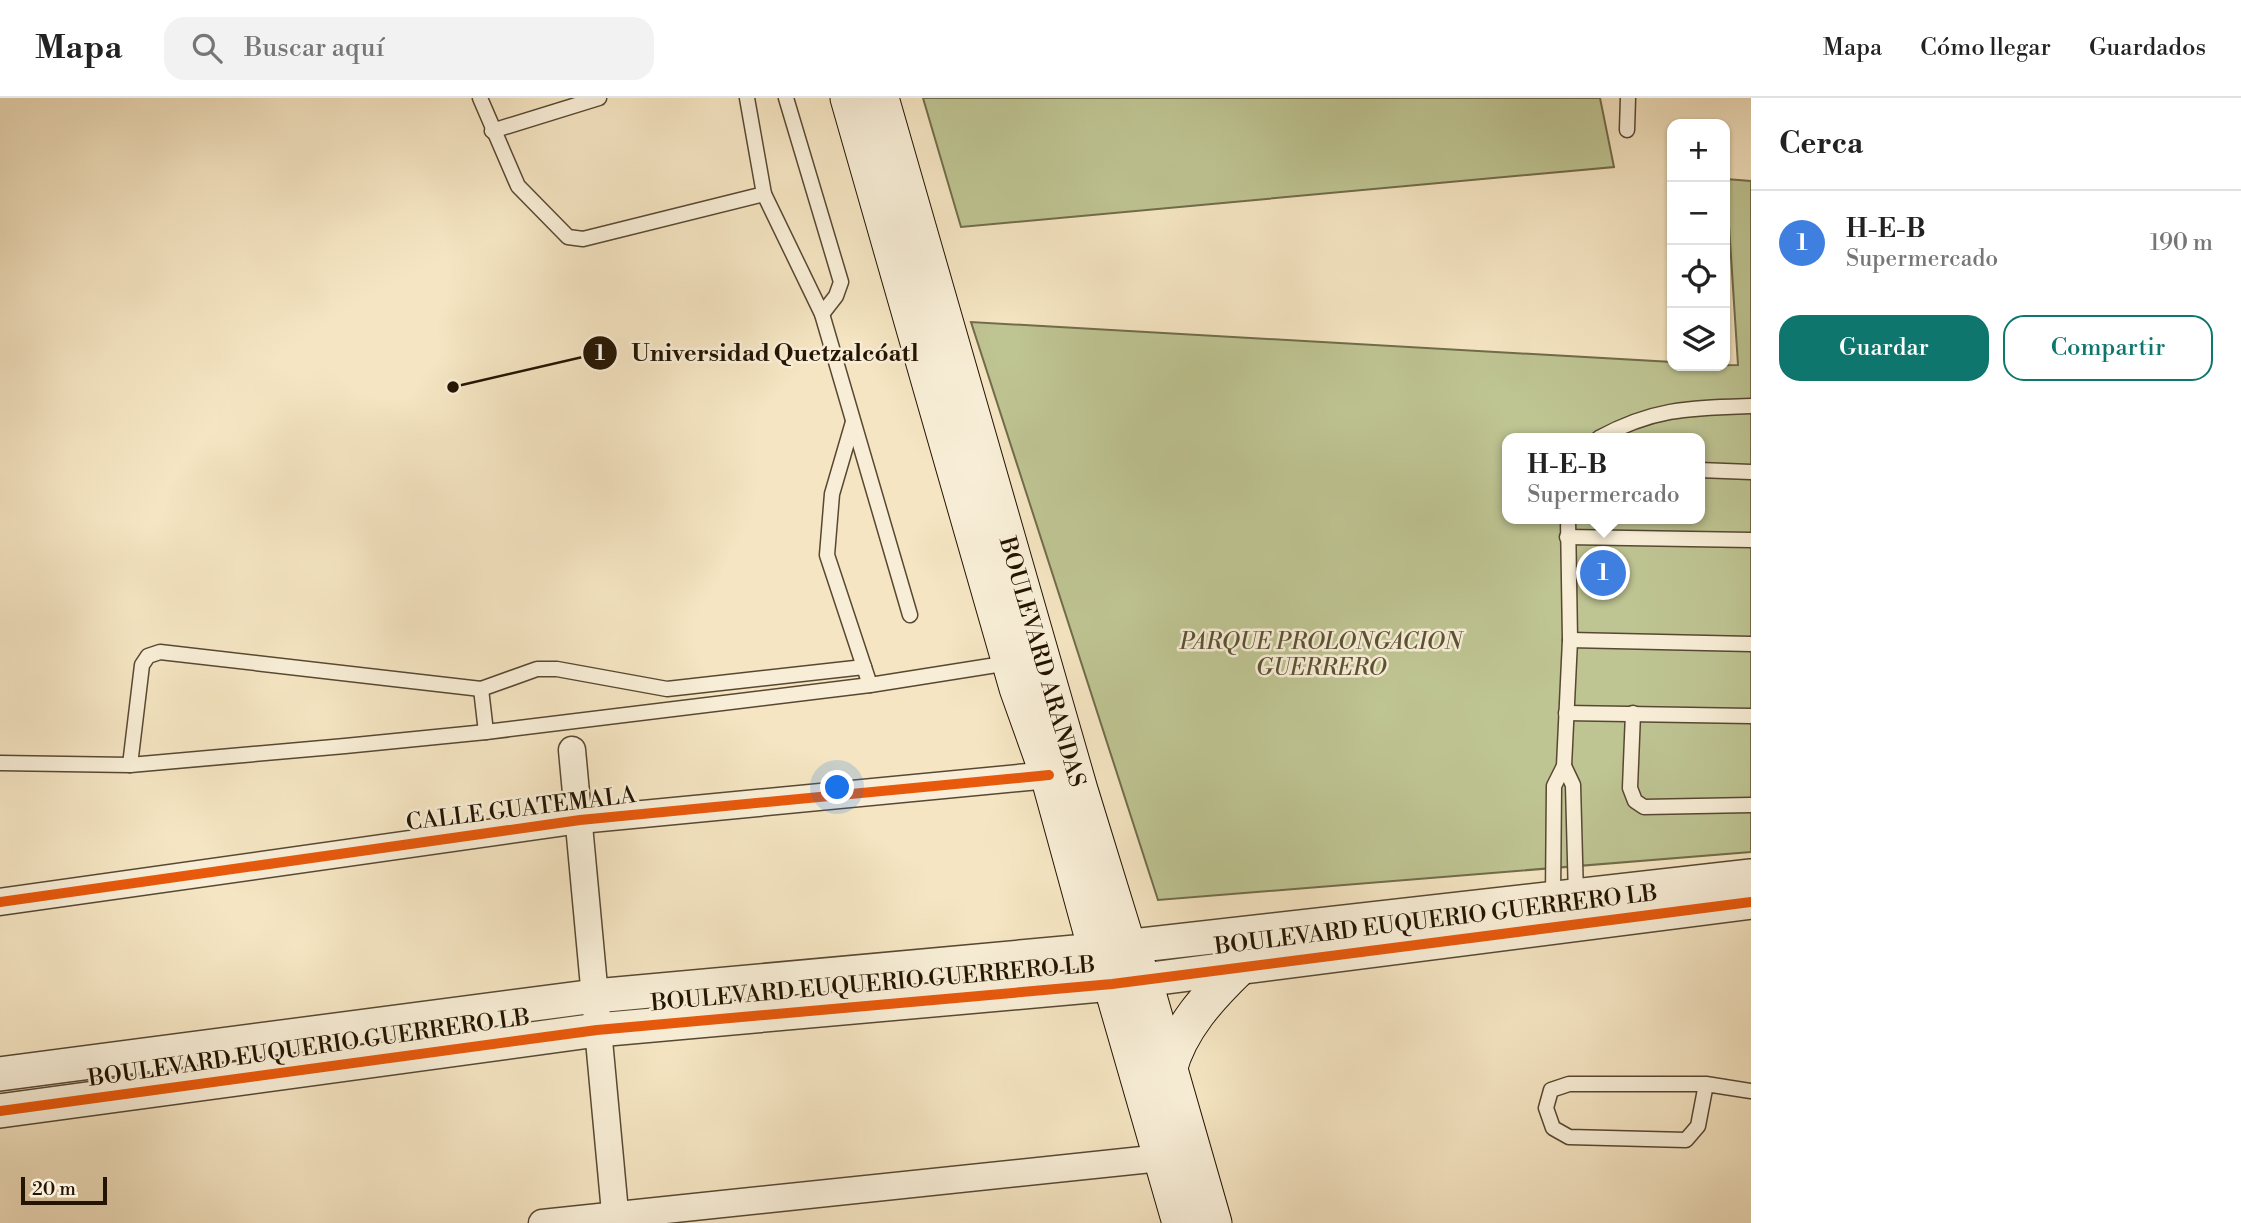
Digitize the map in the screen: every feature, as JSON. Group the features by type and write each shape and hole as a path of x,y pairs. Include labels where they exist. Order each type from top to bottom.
{"main road":[{"name":"BOULEVARD ARANDAS","path":"849,98 1011,663 1112,948 1168,1070 1181,1223"},
{"name":"BOULEVARD ARANDAS","path":"880,98 1079,790 1112,948"},
{"path":"1168,1070 1173,1051 1198,1011 1239,967"},
{"name":"BOULEVARD ARANDAS","path":"1127,982 1177,1157 1213,1223"}],"street":[{"path":"572,750 615,1219"},
{"name":"CALLE GUATEMALA","path":"0,902 580,820 1049,775"},
{"name":"BOULEVARD EUQUERIO GUERRERO LB","path":"0,1111 597,1030 1127,982 1239,967 1568,905 1751,876"},
{"name":"BOULEVARD EUQUERIO GUERRERO LB","path":"0,1074 595,996 1568,905 1751,902"},
{"path":"542,1223 615,1219 1177,1157"}],"lane":[{"path":"480,98 518,186 568,237 583,239 764,194"},
{"path":"492,131 599,98"},
{"path":"747,98 764,194 822,314 910,615"},
{"path":"786,98 841,282 822,314"},
{"path":"1628,98 1628,130"},
{"path":"1608,433 1629,422 1674,409 1751,406"},
{"path":"853,421 832,494 827,555 870,685"},
{"path":"1705,470 1751,472"},
{"path":"1568,524 1570,640 1564,766 1554,786 1568,905"},
{"path":"1567,537 1751,540"},
{"path":"1570,640 1751,644"},
{"path":"130,765 142,665 148,656 160,652 481,689 537,670 557,669 667,689 864,667"},
{"path":"0,763 130,765 486,732 870,685 1011,663"},
{"path":"481,689 486,732"},
{"path":"1566,713 1751,716"},
{"path":"1633,713 1630,788 1635,802 1644,807 1751,805"},
{"path":"1564,766 1573,785 1568,905"},
{"path":"1706,1084 1698,1126 1686,1140 1569,1137 1553,1128 1546,1108 1551,1090 1569,1084 1706,1084 1751,1091"}],"green space":[{"path":"923,98 1600,98 1614,167 961,227"},
{"name":"PARQUE PROLONGACION GUERRERO","path":"1730,179 1751,181 1751,852 1158,900 971,322 1667,362 1667,371 1730,371 1730,365 1738,365 1730,241"}],"cycle path":[{"path":"0,902 580,820 1049,775"},
{"path":"0,1111 597,1030 1112,984 1751,902"}],"place":[{"name":"Universidad Quetzalcóatl","path":"453,387"},
{"name":"H-E-B","path":"1603,573"}]}
